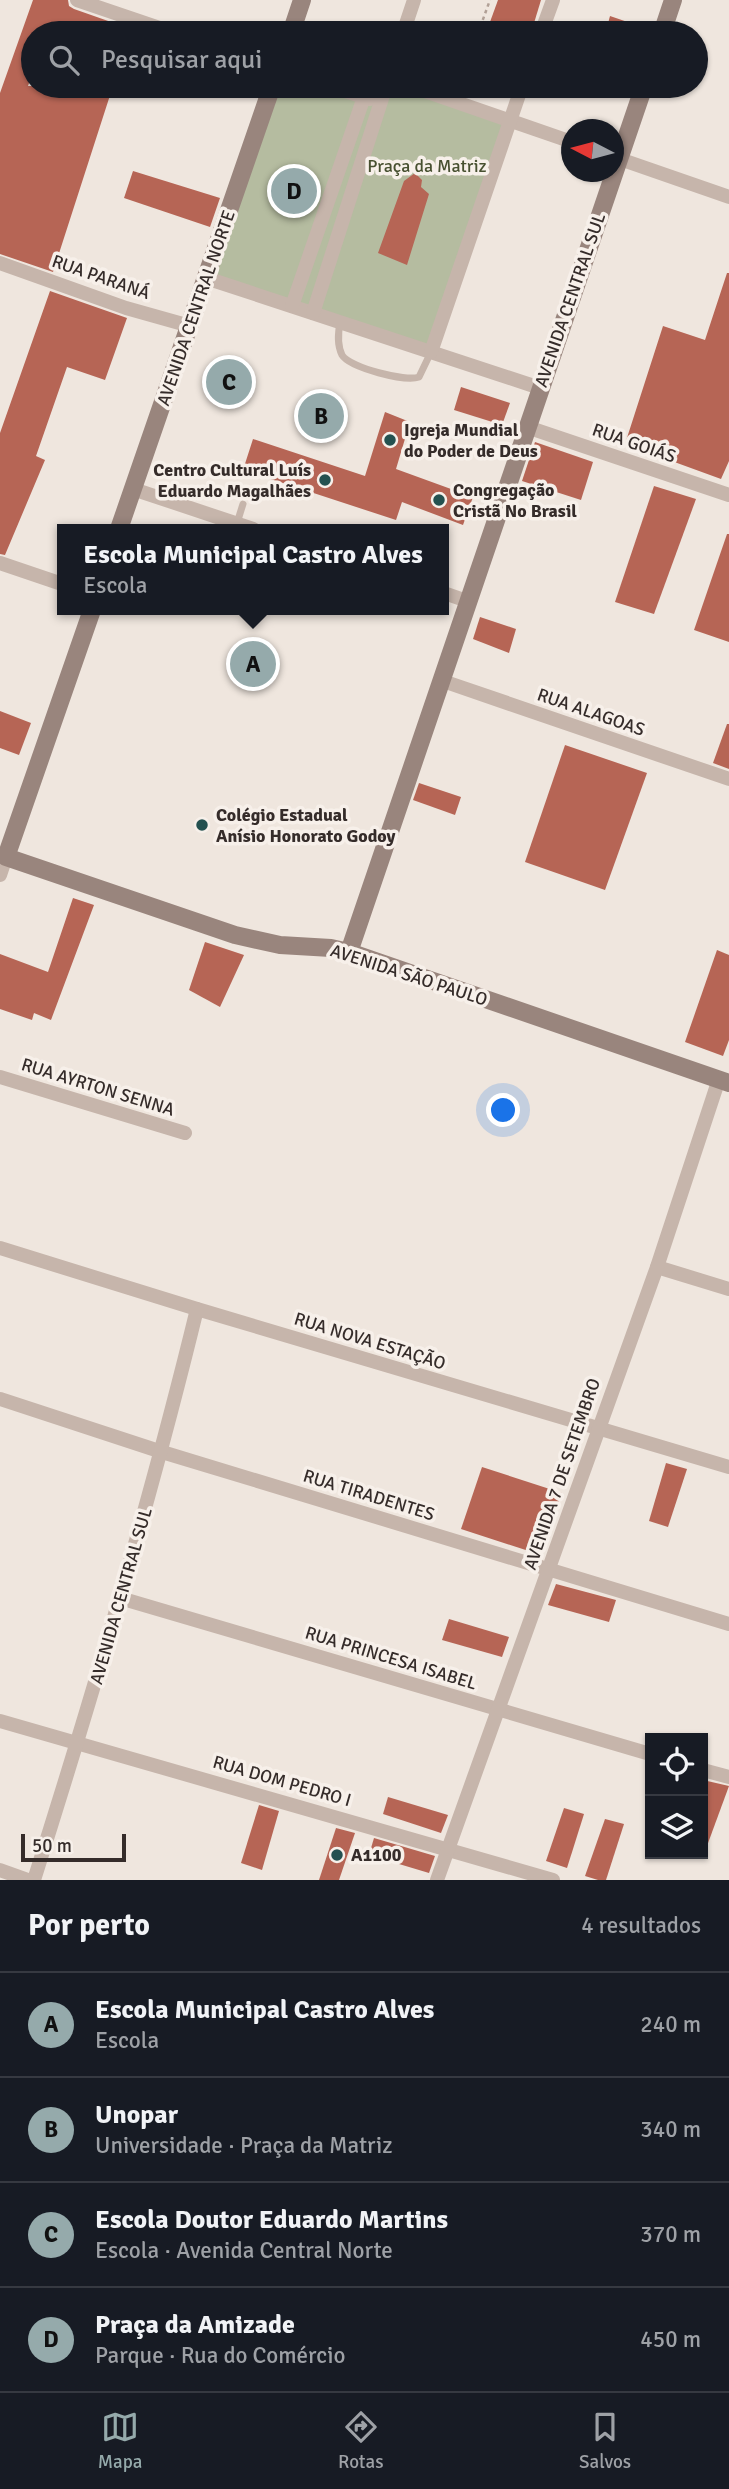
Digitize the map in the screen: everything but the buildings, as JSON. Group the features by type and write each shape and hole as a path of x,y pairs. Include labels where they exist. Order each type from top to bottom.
{"main road":[{"path":"295,21 302,0"},
{"path":"666,21 673,0"},
{"name":"AVENIDA CENTRAL NORTE","path":"121,524 268,98"},
{"name":"AVENIDA CENTRAL SUL","path":"624,137 639,98"},
{"name":"AVENIDA CENTRAL SUL","path":"349,952 608,182"},
{"path":"4,853 90,615"},
{"name":"AVENIDA SÃO PAULO","path":"4,853 259,942 349,952 724,1081"}],"street":[{"path":"77,0 139,21"},
{"path":"407,21 414,0"},
{"path":"545,21 553,0"},
{"path":"292,306 363,98"},
{"path":"366,98 381,103"},
{"path":"313,313 382,98"},
{"path":"444,98 561,138"},
{"path":"431,352 518,98"},
{"path":"624,161 729,197"},
{"name":"RUA PARANÁ","path":"0,263 103,300 190,326"},
{"path":"206,278 540,388"},
{"name":"RUA GOIÁS","path":"527,427 729,495"},
{"path":"133,489 237,524"},
{"path":"0,563 57,582"},
{"path":"449,595 467,601"},
{"name":"RUA ALAGOAS","path":"440,680 729,779"},
{"path":"0,875 4,853"},
{"name":"RUA AYRTON SENNA","path":"0,1077 185,1133"},
{"name":"AVENIDA 7 DE SETEMBRO","path":"437,1880 724,1081"},
{"name":"RUA NOVA ESTAÇÃO","path":"0,1248 729,1467"},
{"path":"657,1267 729,1289"},
{"name":"AVENIDA CENTRAL SUL","path":"34,1880 162,1452 197,1309"},
{"name":"RUA TIRADENTES","path":"0,1399 162,1452 729,1624"},
{"name":"RUA PRINCESA ISABEL","path":"120,1598 645,1753"},
{"name":"RUA DOM PEDRO I","path":"0,1721 553,1880"},
{"path":"708,1771 729,1777"},
{"path":"0,1870 28,1880"}],"lane":[{"path":"340,322 338,336 342,354 355,365 405,380 415,379 419,377 431,352"},
{"path":"237,524 243,504"}],"path":[{"path":"482,21 490,0"}],"green space":[{"name":"Praça da Matriz","path":"269,98 368,98 380,102 382,98 444,98 510,121 431,352 206,279"}],"place":[{"name":"Praça da Amizade","path":"294,191"},
{"name":"Escola Doutor Eduardo Martins","path":"229,382"},
{"name":"Unopar","path":"321,416"},
{"name":"Igreja Mundial do Poder de Deus","path":"390,440"},
{"name":"Centro Cultural Luís Eduardo Magalhães","path":"325,480"},
{"name":"Congregação Cristã No Brasil","path":"439,500"},
{"name":"Escola Municipal Castro Alves","path":"253,664"},
{"name":"Colégio Estadual Anísio Honorato Godoy","path":"202,825"},
{"name":"A1100","path":"337,1855"}]}
